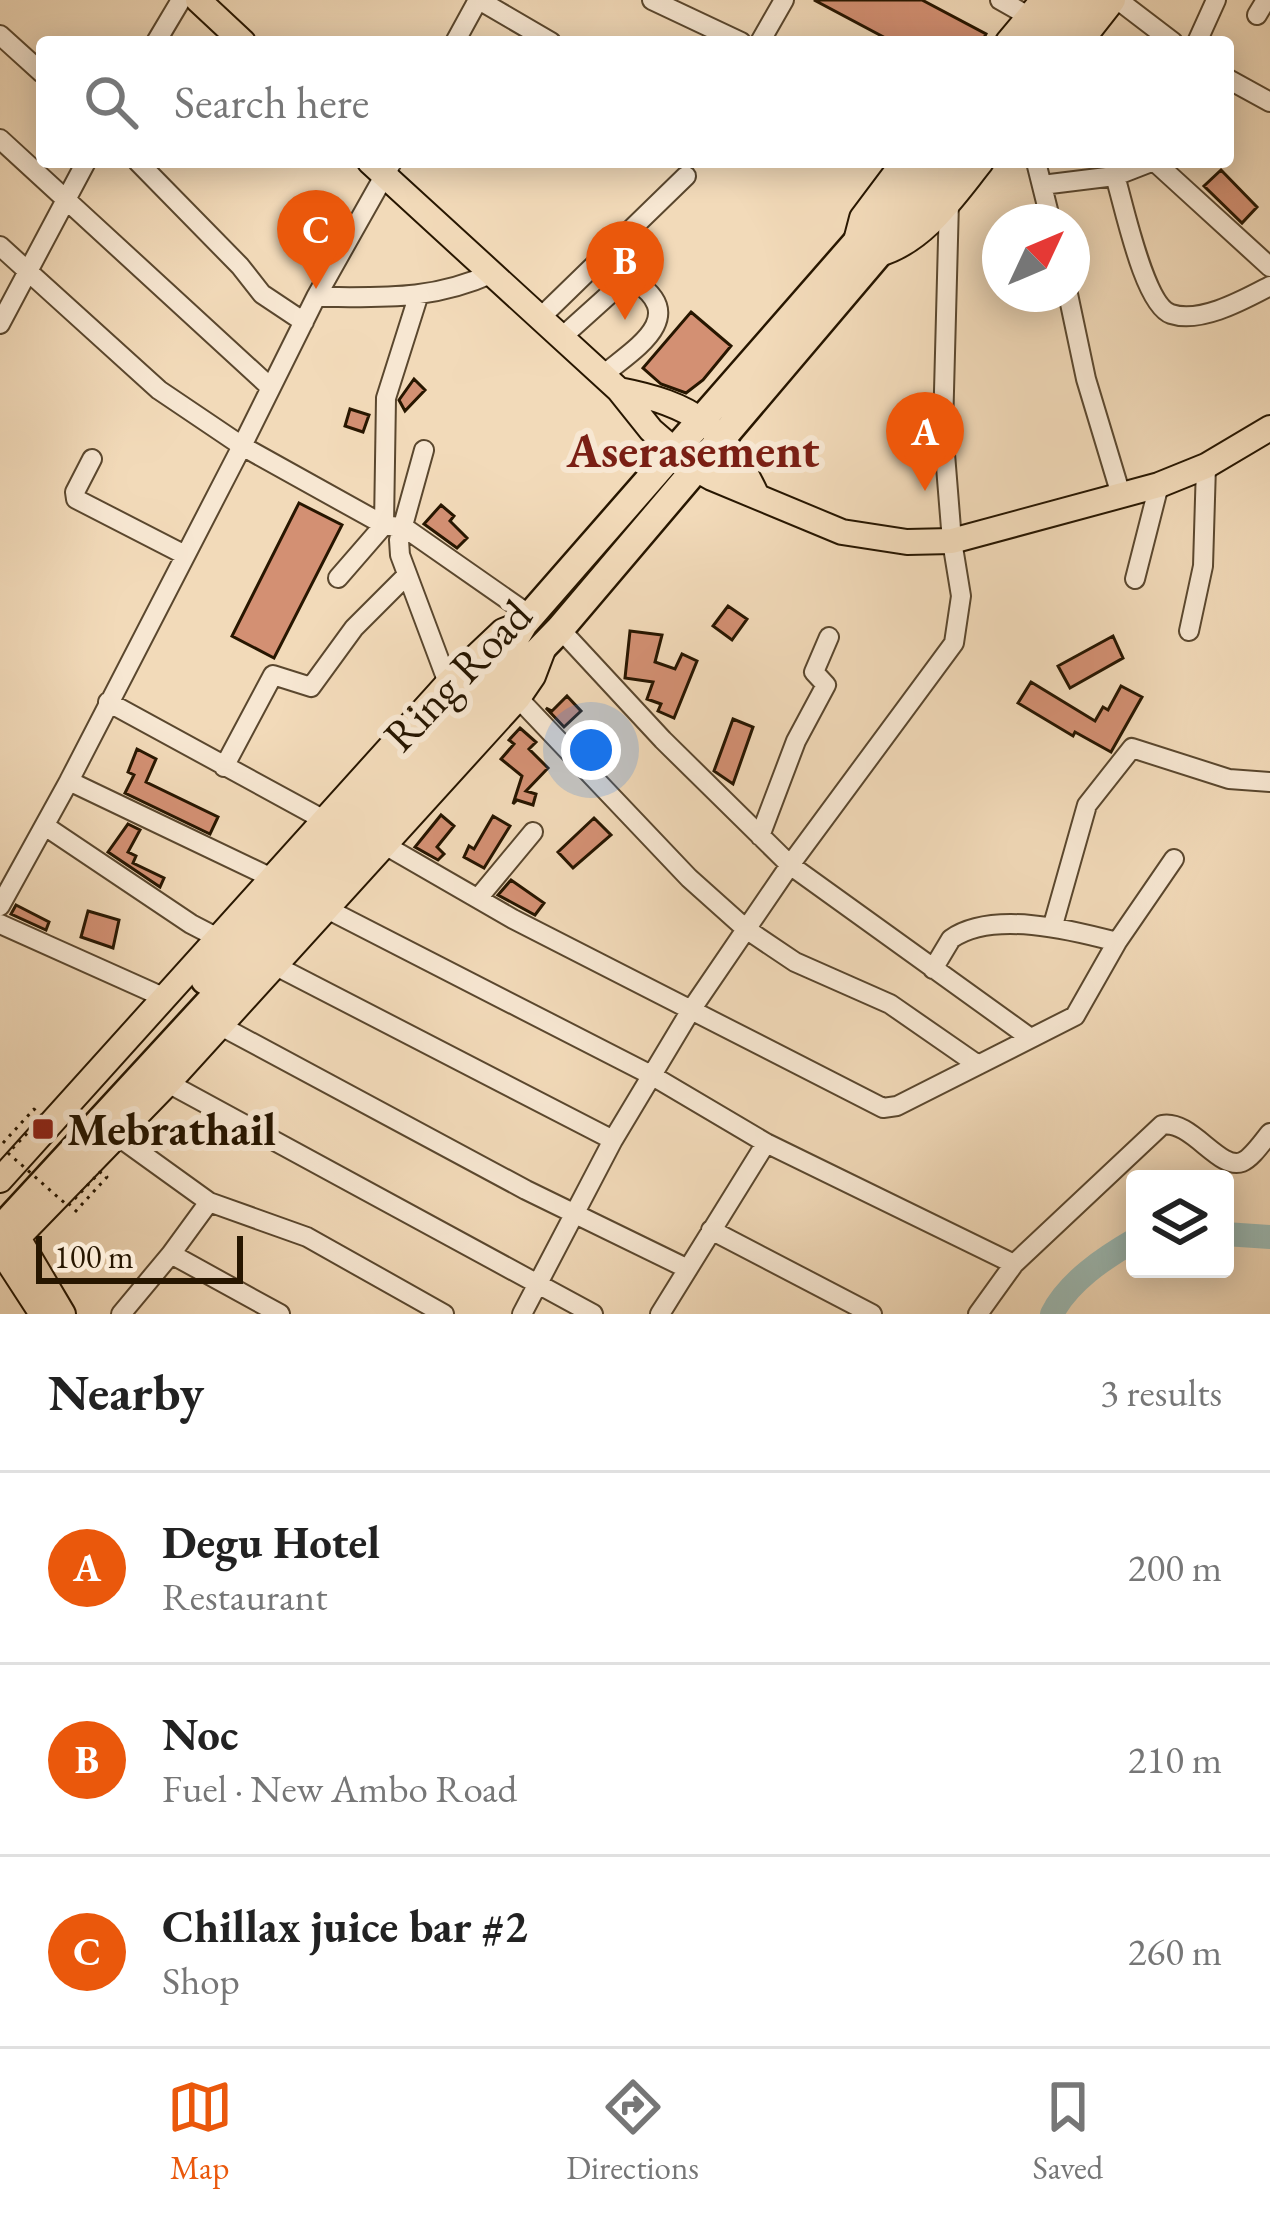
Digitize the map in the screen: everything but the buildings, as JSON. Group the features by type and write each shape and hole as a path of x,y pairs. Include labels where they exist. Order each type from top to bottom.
{"highway":[{"path":"1034,20 1066,0"},
{"path":"1061,36 1090,0"},
{"name":"Ring Road","path":"867,250 923,168"},
{"name":"Ring Road","path":"5,1245 428,765 552,637 696,470 714,428 867,250 950,168"},
{"name":"Ring Road","path":"1,1184 496,662 674,452 714,428"}],"main road":[{"path":"198,0 237,36"},
{"path":"1085,36 1116,0"},
{"path":"384,168 611,382 696,470 842,532 888,540 952,542 1159,485 1206,466 1270,428"},
{"path":"900,168 862,218 867,250 908,241 976,168"},
{"path":"611,382 668,402 714,428 756,494"},
{"path":"1,1184 448,683 503,631 528,620"},
{"path":"5,1245 168,1083 518,698 552,637"},
{"path":"5,1245 42,1314"},
{"path":"5,1245 63,1314"}],"street":[{"path":"160,36 181,0"},
{"path":"458,36 478,0 541,36"},
{"path":"652,0 728,36"},
{"path":"763,36 784,0"},
{"path":"1000,0 1034,20"},
{"path":"1116,0 1165,36"},
{"path":"1200,36 1216,0"},
{"path":"0,35 36,68"},
{"path":"1234,82 1270,102"},
{"path":"0,139 270,387"},
{"path":"0,324 83,168"},
{"path":"144,168 241,266 262,294 304,322"},
{"path":"0,906 242,446 381,168"},
{"path":"1038,168 1047,204"},
{"path":"1042,185 1115,176 1137,168"},
{"path":"1160,168 1270,267"},
{"path":"541,317 686,176"},
{"path":"1115,176 1151,295 1165,312 1196,314 1239,302 1270,286"},
{"path":"522,1314 613,1140 691,1010 790,865 954,643 961,596 943,429 949,202"},
{"path":"0,246 159,390 242,446 384,525 405,528 528,620"},
{"path":"316,297 418,297 446,292 494,273"},
{"path":"562,337 623,285 636,281 651,292 659,312 657,326 611,382"},
{"path":"338,578 384,525 386,398 418,297"},
{"path":"1072,312 1085,379 1121,495"},
{"path":"424,450 399,540 406,576 448,683"},
{"path":"92,459 76,499 185,555"},
{"path":"1189,631 1203,566 1206,466"},
{"path":"1135,579 1159,485"},
{"path":"224,767 273,675 311,687 354,628 406,576"},
{"path":"552,637 790,865 1029,1037"},
{"path":"760,836 805,722 826,691 814,672 829,637"},
{"path":"518,698 689,878 746,928 795,962 909,1016 979,1065"},
{"path":"108,702 326,820"},
{"path":"1053,925 1087,806 1132,748 1229,779 1270,782"},
{"path":"69,781 274,879"},
{"path":"45,826 218,938"},
{"path":"479,897 533,832"},
{"path":"383,844 513,919 883,1108 897,1106 1076,1016 1117,942 1174,859"},
{"path":"325,908 651,1075 766,1143 1014,1264"},
{"path":"0,924 164,997"},
{"path":"933,969 951,939 960,933 1053,925 1117,942"},
{"path":"274,965 613,1140"},
{"path":"219,1025 572,1214 688,1269"},
{"path":"168,1083 593,1314"},
{"path":"978,1314 1014,1264 1162,1125 1178,1125 1237,1164 1270,1132"},
{"path":"116,1135 208,1202 308,1237 437,1312"},
{"path":"660,1314 766,1143"},
{"path":"121,1314 208,1202"},
{"path":"711,1230 872,1314"},
{"path":"171,1254 280,1314"}],"path":[{"path":"3,1143 34,1109 43,1117 8,1153 68,1206 100,1172 107,1178 74,1213"}],"waterway":[{"path":"1234,1235 1270,1237"},
{"path":"1052,1314 1077,1281 1126,1246"}],"place":[{"name":"Chillax juice bar #2","path":"316,289"},
{"name":"Noc","path":"625,320"},
{"name":"Degu Hotel","path":"925,491"},
{"name":"Mebrathail","path":"43,1129"}],"district":[{"name":"Aserasement","path":"693,450"}]}
